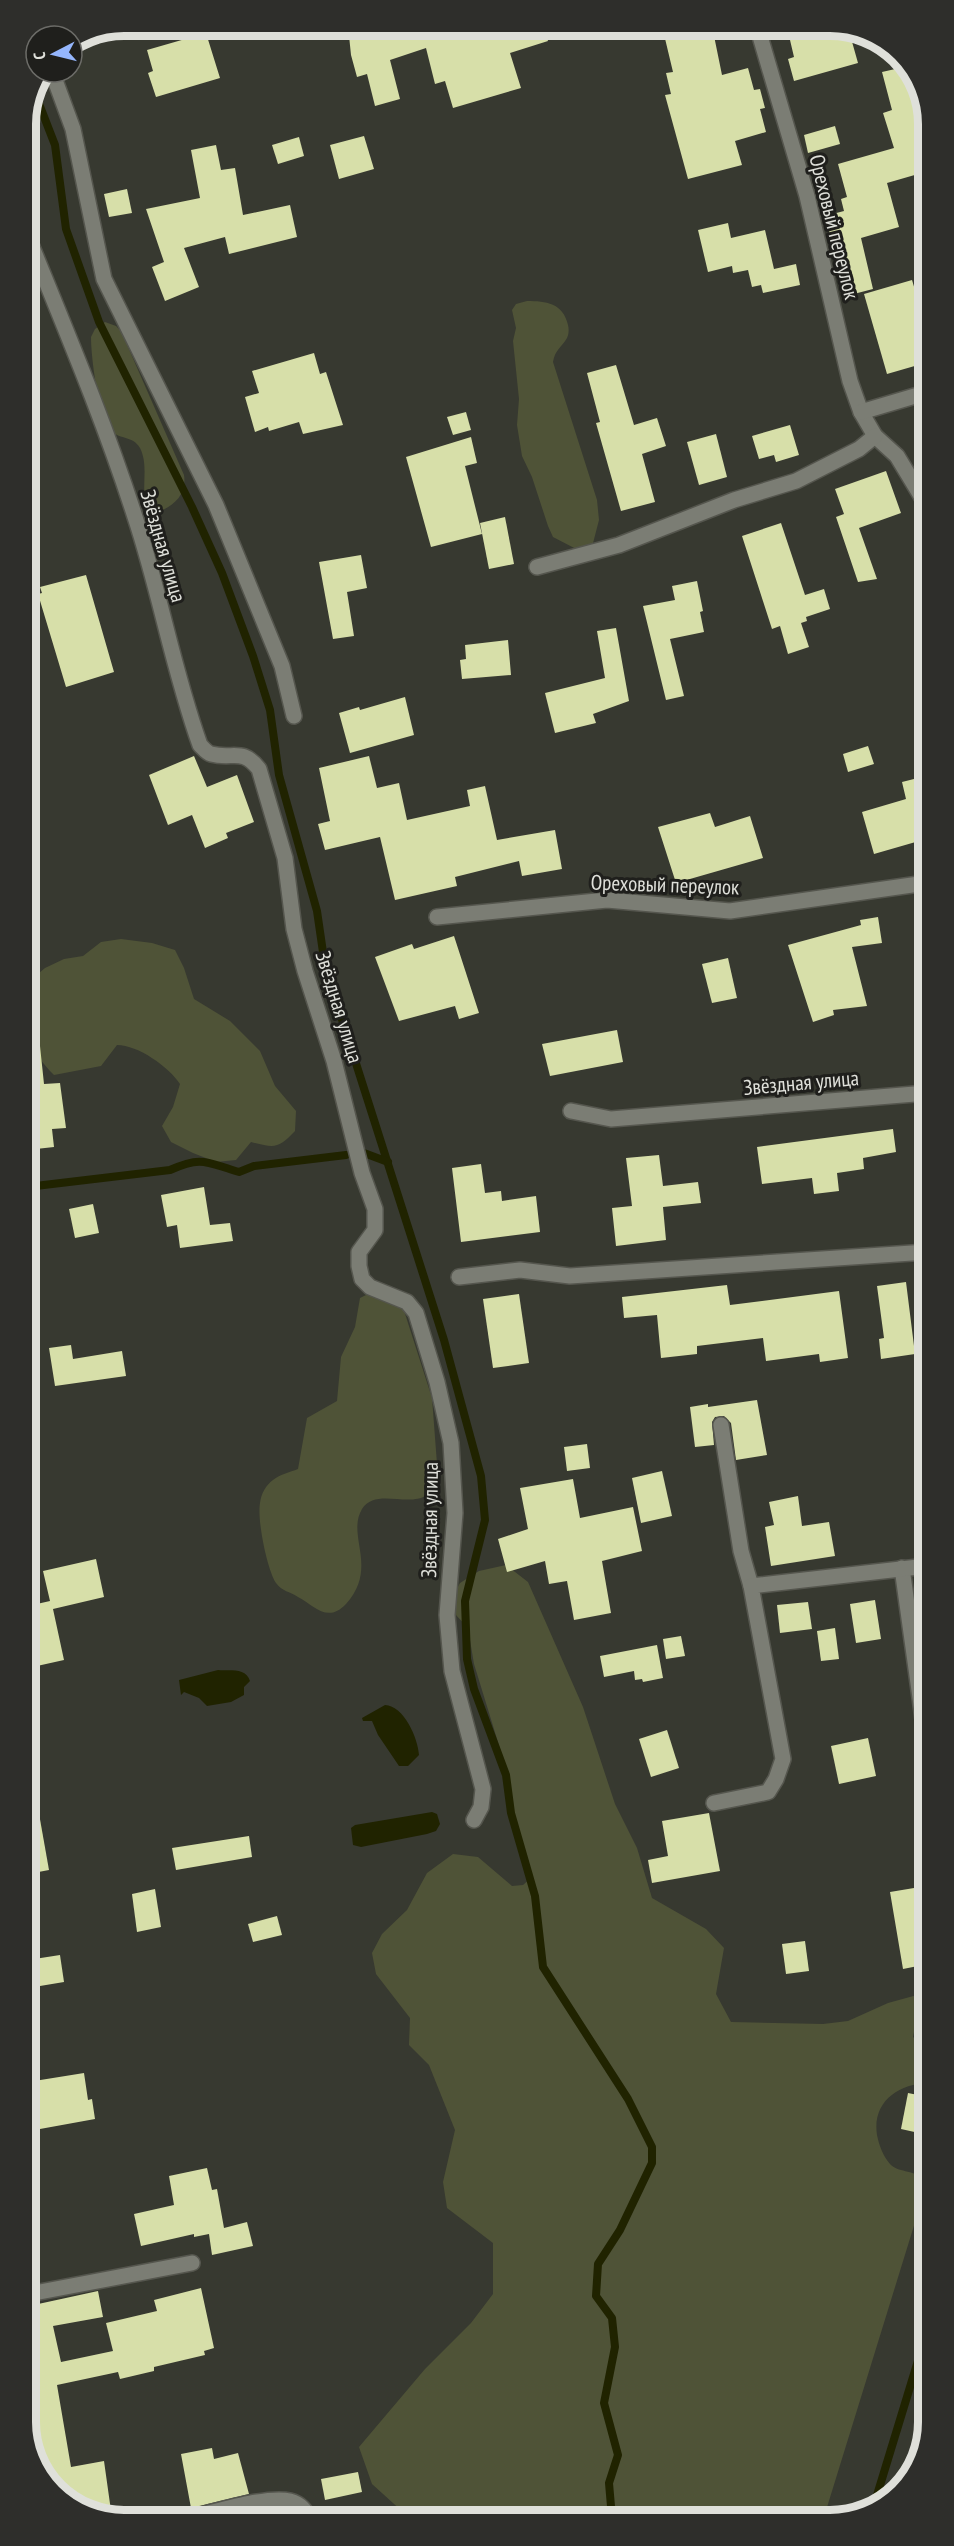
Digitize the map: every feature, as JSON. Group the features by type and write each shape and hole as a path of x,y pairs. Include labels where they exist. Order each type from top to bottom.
{"street":[{"name":"Ореховый переулок","path":"760,36 807,196 849,381 861,411 875,436 897,456 918,491"},
{"path":"56,84 73,129 104,279 216,505 282,666 294,716"},
{"name":"Звёздная улица","path":"36,257 97,406 136,519 172,661 200,745 210,754 241,754 251,759 259,769 285,858 294,929 305,971 334,1061 362,1173 375,1209 375,1230 359,1252 362,1279 370,1287 407,1302 416,1313 437,1382 452,1443 454,1481 455,1513 447,1615 452,1671 483,1789 481,1807 474,1820"},
{"path":"861,411 918,395"},
{"path":"537,567 619,545 734,500 796,481 859,449 875,436"},
{"name":"Ореховый переулок","path":"436,917 607,900 730,911 918,885"},
{"name":"Звёздная улица","path":"571,1111 611,1119 918,1095"},
{"path":"459,1277 520,1270 570,1276 918,1253"},
{"path":"714,1803 768,1792 776,1779 783,1759 751,1586 741,1551 721,1425"},
{"path":"751,1586 918,1567"},
{"path":"902,1568 918,1683"},
{"path":"36,2293 192,2262"},
{"path":"227,2510 267,2501 289,2501 305,2510"}],"shaded area":[{"path":"527,301 553,305 562,312 568,325 568,336 553,362 597,500 599,520 592,547 580,551 553,537 532,477 522,456 517,425 519,399 513,341 516,328 512,310 516,304"},
{"path":"105,322 116,326 121,331 184,475 183,488 178,499 156,513 148,509 146,504 145,469 140,448 133,441 117,435 110,429 102,410 92,358 91,337 95,329"},
{"path":"121,939 152,943 175,950 184,968 194,999 230,1021 260,1051 275,1086 296,1111 295,1131 276,1146 251,1142 236,1160 216,1162 171,1142 162,1126 173,1107 180,1084 161,1064 143,1053 117,1045 101,1066 54,1075 36,1053 36,976 45,968 64,959 83,956 101,942"},
{"path":"386,1285 400,1298 432,1398 438,1477 432,1490 424,1497 380,1499 370,1502 362,1509 357,1530 361,1565 356,1590 339,1610 327,1613 284,1590 276,1583 269,1567 259,1511 264,1490 270,1482 298,1469 307,1418 337,1401 341,1357 355,1327 360,1298"},
{"path":"506,1565 528,1582 583,1707 615,1804 637,1848 652,1898 706,1929 724,1948 716,1994 731,2022 823,2024 848,2021 888,2003 918,1995 918,2025 915,2027 913,2037 918,2041 918,2084 897,2091 883,2104 877,2123 877,2135 883,2154 893,2167 918,2176 918,2213 826,2510 401,2510 372,2484 359,2447 425,2369 471,2323 493,2294 493,2243 447,2208 443,2182 455,2130 429,2065 409,2045 410,2018 376,1974 372,1953 382,1934 407,1910 427,1873 453,1854 478,1857 512,1886 523,1885 531,1878 515,1828 509,1778 474,1664 468,1628 455,1614 452,1598 460,1583 479,1571"},
{"path":"218,1670 245,1674 250,1681 244,1687 244,1695 231,1702 207,1706 199,1698 184,1692 181,1695 179,1680"},
{"path":"385,1705 398,1711 413,1732 419,1755 408,1766 399,1766 378,1735 372,1721 363,1721 362,1718"},
{"path":"432,1812 437,1814 440,1824 436,1831 361,1847 353,1845 351,1828 355,1825"}],"building":[{"path":"196,36 207,36 220,78 156,97 148,73 153,71 147,50"},
{"path":"349,36 546,36 548,41 510,53 521,88 453,108 445,81 435,84 426,48 390,60 400,99 375,106 367,74 357,77"},
{"path":"664,36 714,36 722,75 748,68 754,90 760,89 765,108 760,109 766,132 735,141 742,165 688,179 665,95 671,94 666,73 673,72"},
{"path":"804,36 836,36 851,39 858,63 794,81 788,59 794,57 790,40"},
{"path":"898,68 915,101 918,124 918,174 887,183 899,227 861,238 873,289 846,296 825,216 844,211 841,199 847,197 838,164 894,148 883,113 892,110 882,72"},
{"path":"835,126 840,144 808,153 804,135"},
{"path":"364,136 374,169 339,179 330,145"},
{"path":"299,137 304,156 278,164 272,145"},
{"path":"216,145 221,170 235,168 243,215 290,205 297,237 229,254 225,237 184,248 199,287 165,301 152,267 164,262 146,209 200,198 191,150"},
{"path":"127,189 132,213 109,217 104,194"},
{"path":"728,223 731,238 765,230 774,269 796,264 800,285 763,293 761,285 752,287 748,270 733,273 732,266 708,272 698,230"},
{"path":"912,280 918,300 918,365 887,374 864,294"},
{"path":"314,353 320,374 326,372 343,425 303,434 299,422 269,431 268,427 255,432 245,397 259,393 252,371"},
{"path":"616,365 634,425 657,418 666,446 642,454 655,502 621,511 596,423 600,422 587,373"},
{"path":"466,412 471,430 453,435 447,417"},
{"path":"790,425 799,455 776,462 774,455 759,459 752,436"},
{"path":"716,434 727,477 699,485 687,442"},
{"path":"471,437 477,463 465,466 482,534 431,547 406,457"},
{"path":"886,471 901,513 859,528 877,579 858,582 836,517 844,514 835,489"},
{"path":"505,517 514,564 489,569 480,523"},
{"path":"781,523 805,595 824,589 830,609 806,617 807,621 801,623 809,647 788,654 780,626 772,629 742,536"},
{"path":"361,555 367,588 347,592 354,636 333,639 319,562"},
{"path":"86,575 114,672 66,687 38,594 42,593 40,587"},
{"path":"697,581 703,611 700,612 704,632 670,639 684,696 666,700 643,606 675,600 672,586"},
{"path":"616,628 629,701 593,714 596,723 555,733 545,693 605,678 597,631"},
{"path":"508,640 511,675 462,679 460,660 466,659 465,645"},
{"path":"405,697 414,735 350,753 339,713 359,707 360,710"},
{"path":"868,746 874,764 848,772 843,754"},
{"path":"194,756 207,787 237,775 254,822 226,833 228,838 205,848 192,815 168,825 149,775"},
{"path":"369,756 377,788 399,783 407,820 470,806 467,790 485,786 497,840 555,830 562,869 522,876 519,861 455,877 457,886 395,900 380,837 325,850 318,824 330,821 319,768"},
{"path":"918,778 918,841 874,854 862,812 906,799 902,782"},
{"path":"710,813 715,827 750,816 763,858 676,883 658,827"},
{"path":"878,917 882,943 852,947 867,1006 833,1010 834,1015 813,1022 788,945 861,925 860,920"},
{"path":"454,936 479,1013 459,1019 455,1006 399,1021 375,957 412,944 414,949"},
{"path":"728,958 737,998 712,1003 702,964"},
{"path":"617,1030 623,1062 550,1076 542,1044"},
{"path":"36,1046 40,1046 44,1084 60,1083 66,1128 52,1129 54,1147 36,1149"},
{"path":"893,1129 896,1152 863,1158 864,1169 837,1173 839,1191 814,1194 812,1178 762,1184 757,1147"},
{"path":"659,1155 663,1186 698,1182 701,1203 663,1207 666,1240 616,1246 612,1208 632,1206 626,1158"},
{"path":"481,1164 485,1193 501,1191 502,1201 536,1196 540,1232 461,1242 452,1168"},
{"path":"204,1187 210,1225 230,1223 233,1241 180,1248 177,1225 167,1227 161,1195"},
{"path":"93,1204 99,1233 75,1238 69,1209"},
{"path":"906,1282 915,1354 881,1359 879,1339 884,1338 877,1286"},
{"path":"727,1285 730,1305 839,1291 848,1358 820,1362 819,1354 766,1361 763,1338 697,1346 697,1354 661,1358 657,1315 624,1318 622,1297"},
{"path":"519,1294 529,1363 493,1368 483,1299"},
{"path":"71,1345 73,1359 122,1351 126,1376 55,1386 49,1348"},
{"path":"757,1400 767,1455 736,1460 731,1423 724,1416 715,1417 712,1422 714,1445 695,1447 690,1407 708,1404 708,1407"},
{"path":"587,1444 590,1468 567,1471 564,1447"},
{"path":"662,1471 672,1516 641,1523 632,1478"},
{"path":"573,1479 580,1518 633,1507 642,1551 602,1561 611,1613 574,1620 567,1581 549,1584 545,1561 507,1572 498,1539 528,1529 520,1488"},
{"path":"798,1496 802,1526 829,1522 835,1556 771,1566 765,1527 774,1525 769,1502"},
{"path":"96,1559 104,1597 53,1609 64,1660 36,1666 36,1604 50,1601 43,1571"},
{"path":"875,1600 881,1639 856,1643 850,1604"},
{"path":"808,1602 812,1629 780,1633 777,1605"},
{"path":"835,1628 839,1659 821,1661 817,1631"},
{"path":"681,1636 685,1656 666,1659 663,1639"},
{"path":"657,1645 663,1678 643,1682 642,1679 635,1680 634,1671 604,1677 600,1656"},
{"path":"667,1730 679,1768 651,1777 639,1739"},
{"path":"868,1738 876,1776 839,1784 831,1746"},
{"path":"36,1808 38,1808 49,1870 36,1872"},
{"path":"709,1813 720,1871 652,1883 648,1860 668,1856 662,1821"},
{"path":"249,1836 252,1857 176,1870 172,1848"},
{"path":"918,1887 918,1966 903,1969 890,1892"},
{"path":"155,1889 161,1927 137,1932 132,1894"},
{"path":"277,1916 282,1935 253,1942 248,1924"},
{"path":"805,1941 809,1971 786,1974 782,1944"},
{"path":"60,1955 64,1982 36,1987 36,1959"},
{"path":"84,2073 88,2100 92,2099 95,2119 36,2130 36,2081"},
{"path":"908,2093 918,2095 918,2133 901,2129"},
{"path":"207,2168 212,2190 217,2189 224,2228 247,2222 253,2246 212,2255 209,2234 194,2237 194,2234 141,2246 134,2214 174,2205 169,2176"},
{"path":"201,2288 214,2348 204,2351 205,2355 154,2367 154,2371 120,2379 118,2372 57,2385 71,2467 104,2461 111,2509 107,2508 80,2498 58,2480 51,2471 39,2445 36,2422 36,2304 98,2291 103,2317 53,2326 61,2362 113,2351 106,2323 157,2311 154,2300"},
{"path":"212,2448 214,2459 238,2453 249,2494 191,2508 181,2454"},
{"path":"358,2472 362,2492 325,2500 321,2479"}],"waterway":[{"path":"39,103 55,145 66,229 99,322 192,507 222,573 253,656 270,710 279,775 317,911 325,966 444,1340 481,1476 485,1520 465,1601 467,1659 474,1689 506,1775 511,1813 535,1896 543,1967 628,2099 652,2147 652,2163 620,2230 598,2264 596,2296 612,2318 615,2347 604,2403 618,2455 609,2483 611,2510"},
{"path":"364,1153 388,1162"},
{"path":"36,1186 170,1170 198,1162 212,1163 239,1172 254,1166 346,1155"},
{"path":"877,2496 918,2361"}]}
